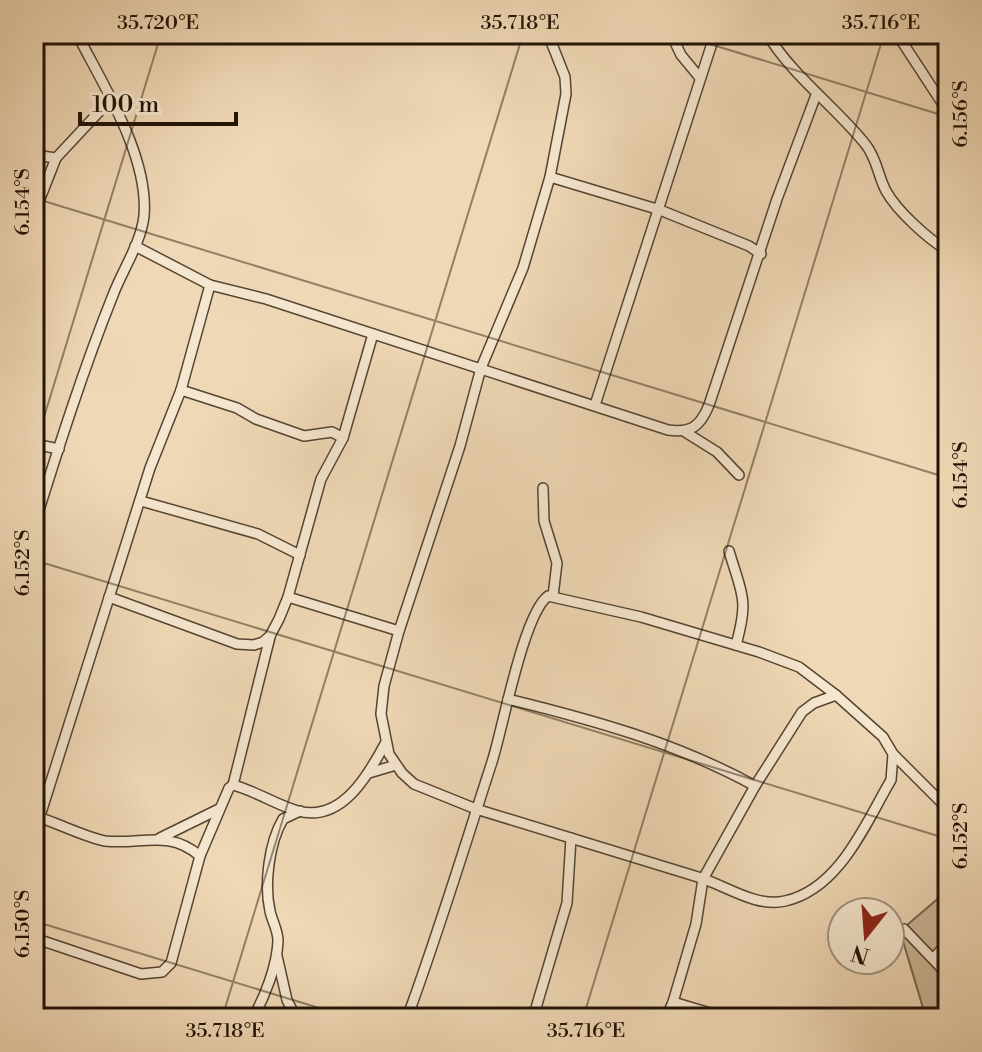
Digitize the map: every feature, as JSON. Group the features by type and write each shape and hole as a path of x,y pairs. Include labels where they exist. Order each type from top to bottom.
{"street":[{"path":"34,526 113,295 135,246 144,216 140,180 124,129 77,34"},
{"path":"548,34 565,77 566,94 550,177 523,268 481,368 460,446 384,686 381,714 386,742 396,765 414,784 476,809 703,879 758,901 785,902 813,888 834,871 849,851 891,780 893,754"},
{"path":"671,34 681,55 700,78"},
{"path":"595,405 715,34"},
{"path":"767,34 786,63 867,147 893,201 930,240 948,251"},
{"path":"897,34 948,112"},
{"path":"685,432 696,427 704,418 777,199 816,95"},
{"path":"34,214 56,158 111,99"},
{"path":"34,155 56,158"},
{"path":"550,177 660,210 749,246 761,254"},
{"path":"135,246 210,285 266,299 668,430 685,432 717,452 739,475"},
{"path":"34,835 41,818 39,803 150,468 181,390 210,285"},
{"path":"34,938 141,974 162,972 171,963 200,856 225,792 233,785 270,636 288,597 321,479 343,438 373,334"},
{"path":"181,390 237,408 256,419 304,436 332,432 343,438"},
{"path":"34,444 59,449"},
{"path":"543,488 544,521 557,563 553,596"},
{"path":"141,501 258,534 300,555"},
{"path":"729,551 743,593 744,606 736,645"},
{"path":"407,1018 434,945 493,759 534,614 543,600 553,596 641,617 799,667 883,737 893,754 948,809"},
{"path":"109,597 237,644 254,645 270,636"},
{"path":"288,597 399,631"},
{"path":"666,1018 696,924 703,879 755,786 802,712 814,703 836,695"},
{"path":"508,699 581,717 682,750 755,786"},
{"path":"233,785 300,811 327,811 337,806 369,773 386,742"},
{"path":"369,773 396,765"},
{"path":"41,818 101,840 128,842 160,838 219,809"},
{"path":"253,1018 261,1004 276,953 277,931 268,894 269,869 279,826 283,819 300,811"},
{"path":"160,838 188,845 200,856"},
{"path":"533,1018 567,903 571,838"},
{"path":"906,931 948,975"},
{"path":"933,959 948,942"},
{"path":"276,953 287,1000 296,1018"},
{"path":"673,1002 727,1018"}],"shaded area":[{"path":"948,890 948,1018 926,1018 906,951 906,926"}]}
